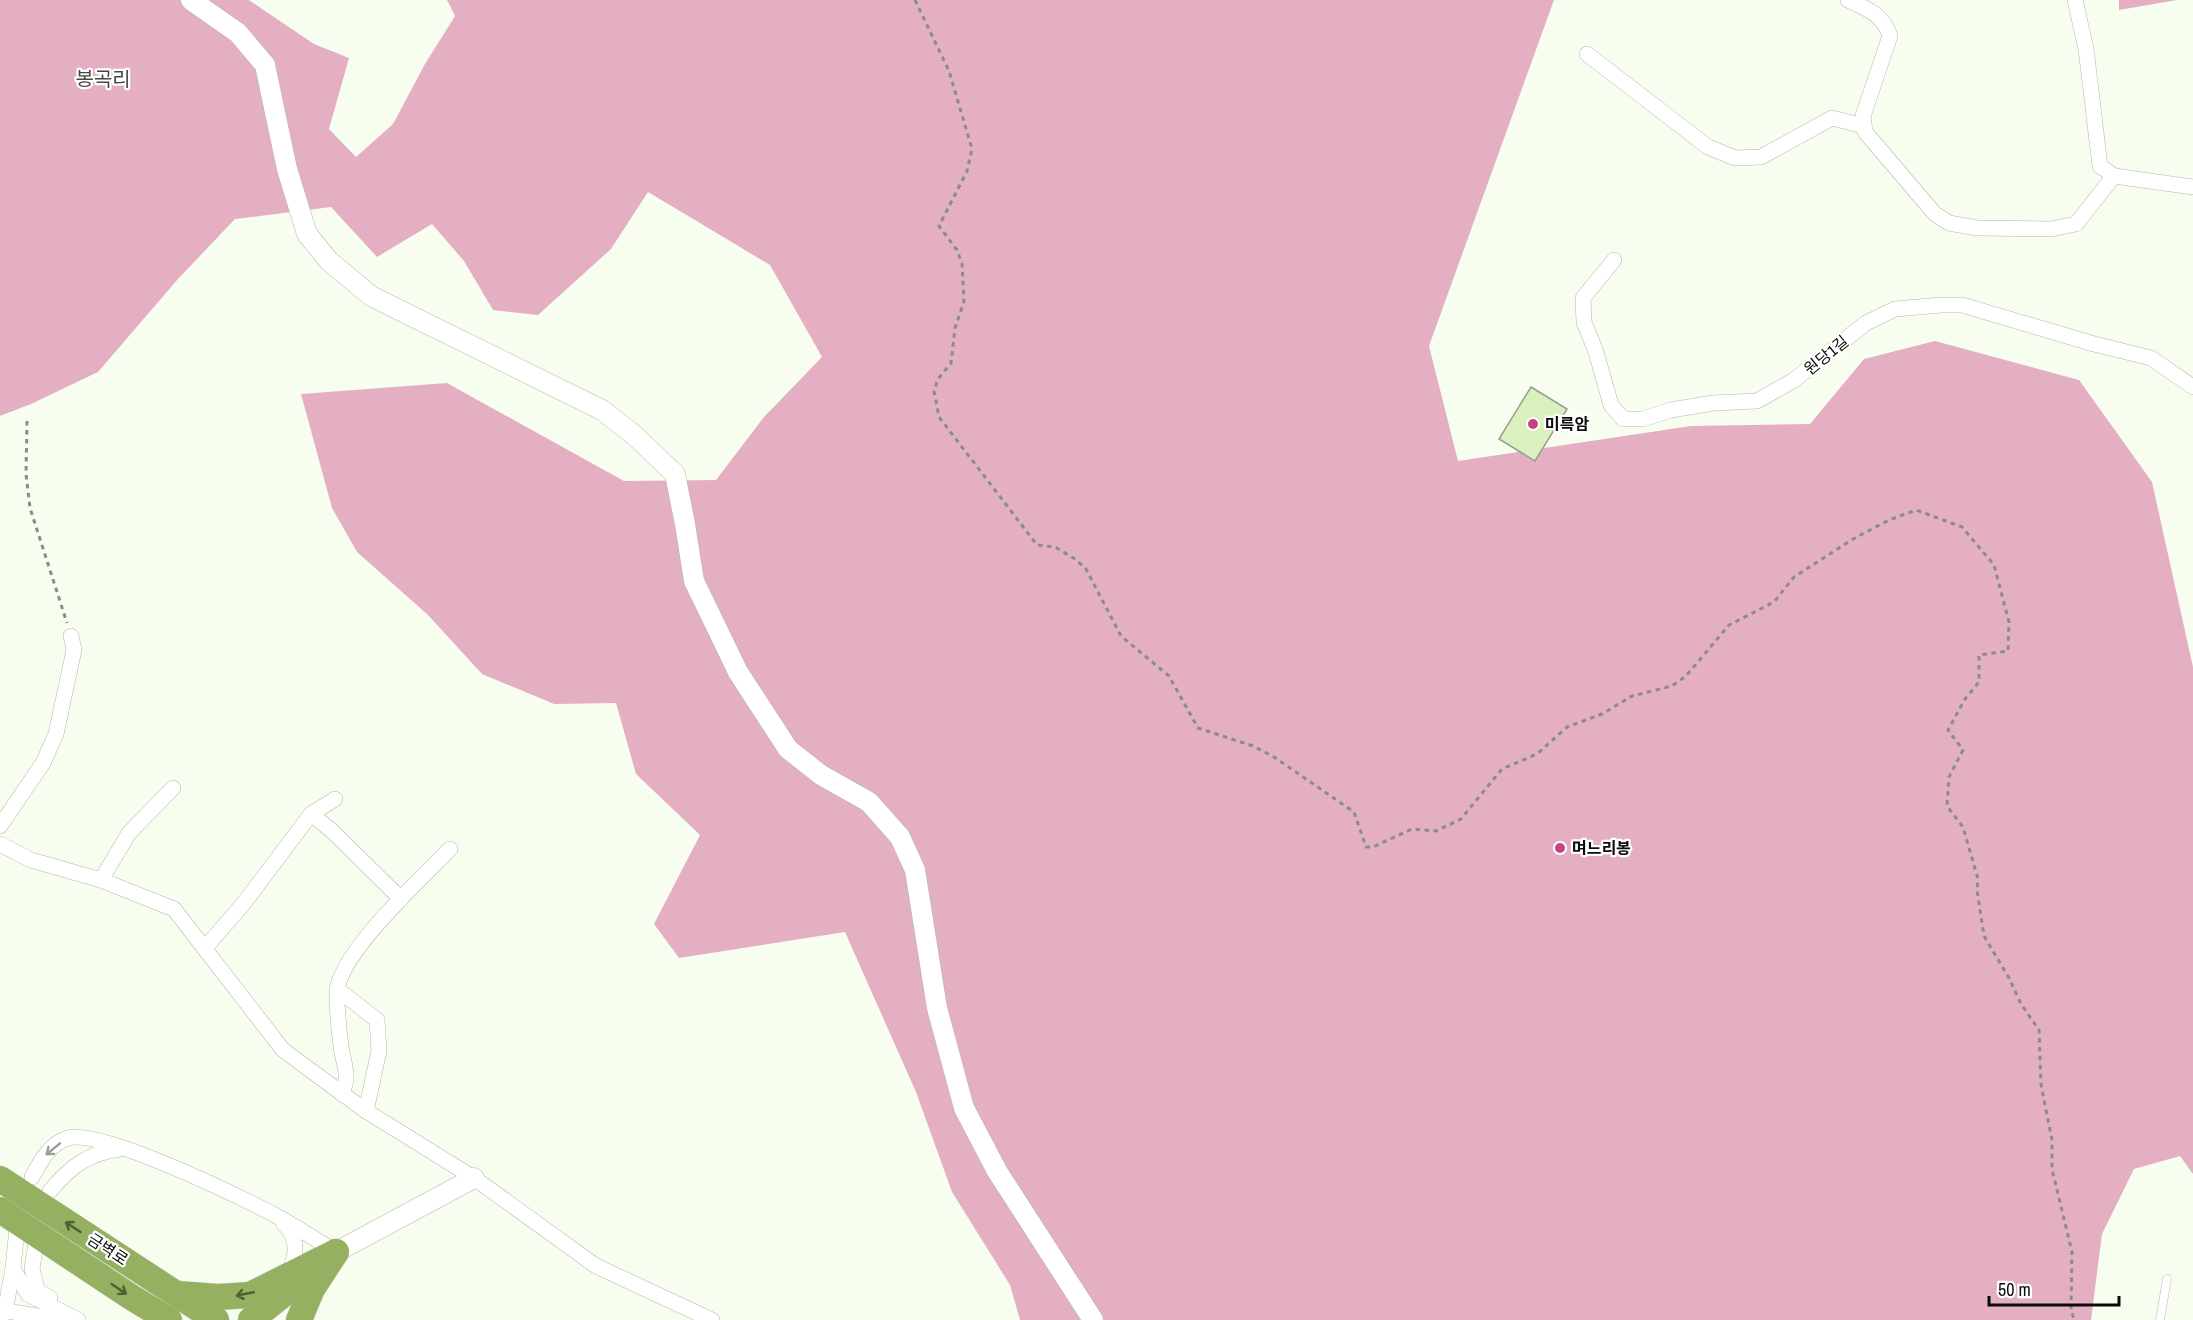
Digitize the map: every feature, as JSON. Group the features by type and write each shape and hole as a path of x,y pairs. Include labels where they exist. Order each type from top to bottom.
{"highway":[{"name":"금벽로","path":"0,1179 216,1320"},
{"name":"금벽로","path":"0,1210 131,1297 170,1320"},
{"path":"175,1293 218,1297 250,1295 336,1252"},
{"path":"250,1320 336,1252"},
{"path":"299,1320 312,1289 336,1252"}],"street":[{"path":"191,0 238,33 265,65 287,169 307,234 329,261 371,296 602,410 634,435 675,474 694,581 738,672 788,749 821,776 869,802 900,837 915,870 937,1008 964,1108 997,1171 1093,1320"},
{"path":"1848,0 1879,16 1887,26 1890,36 1863,116 1865,132 1935,214 1949,223 1977,228 2051,229 2076,224 2114,176"},
{"path":"2076,0 2086,49 2100,166 2114,176 2193,187"},
{"path":"1587,54 1708,147 1735,158 1761,158 1832,117 1864,126"},
{"name":"원당1길","path":"1614,260 1583,298 1584,322 1596,352 1611,405 1623,419 1643,419 1671,410 1713,403 1757,401 1794,380 1866,323 1894,309 1941,305 1962,305 2094,344 2151,358 2193,387"},
{"path":"0,826 43,764 56,734 74,650 71,636"},
{"path":"101,880 129,833 173,788"},
{"path":"205,948 244,903 311,814 334,799"},
{"path":"311,814 332,831 401,899"},
{"path":"0,844 31,860 101,880 174,909 284,1050 366,1111 474,1179 596,1266 712,1320"},
{"path":"342,1094 346,1079 337,1020 337,989 349,962 401,899 450,849"},
{"path":"337,989 377,1020 379,1051 366,1111"},
{"path":"32,1177 48,1150 69,1138 93,1139 125,1148 178,1169 274,1215 336,1252 474,1179"},
{"path":"50,1191 68,1170 104,1151 125,1148"},
{"path":"274,1215 290,1230 294,1240 296,1253 294,1264 287,1277"},
{"path":"17,1228 13,1269 2,1314 57,1319"},
{"path":"37,1238 32,1268 37,1290 86,1320"},
{"path":"13,1269 28,1294 78,1320"}],"lane":[{"path":"2160,1320 2167,1279"}],"path":[{"path":"915,0 949,71 972,149 967,171 939,226 957,249 962,264 964,301 954,328 951,363 938,379 934,391 939,417 1037,545 1055,547 1075,558 1086,569 1121,636 1169,676 1198,728 1264,751 1354,812 1366,847 1373,847 1412,829 1436,831 1461,819 1502,769 1537,754 1567,727 1602,714 1632,696 1672,686 1686,676 1729,625 1774,602 1794,577 1852,538 1916,510 1962,527 1994,566 2009,622 2008,651 1979,655 1979,682 1965,699 1948,730 1963,750 1949,777 1947,806 1963,827 1978,879 1977,890 1984,936 2009,978 2021,1004 2039,1030 2041,1085 2052,1140 2052,1169 2072,1252 2071,1298 2074,1320"},
{"path":"27,421 26,474 30,508 71,636"}],"shaded area":[{"path":"0,0 249,0 314,44 349,58 329,129 356,157 393,124 425,64 455,16 447,0 1554,0 1429,346 1458,461 1691,426 1810,424 1864,359 1935,341 2079,380 2152,482 2193,667 2193,1174 2180,1156 2134,1169 2102,1234 2091,1320 1020,1320 1010,1285 952,1192 916,1092 845,932 679,958 654,924 700,835 636,774 616,703 554,704 482,674 428,615 357,552 332,508 301,394 447,383 624,481 716,480 764,417 822,357 770,265 648,192 611,249 538,315 493,310 464,261 432,224 377,257 331,207 235,219 178,279 98,372 0,416"},
{"path":"2119,0 2177,0 2119,10"}],"building":[{"name":"미륵암","path":"1531,387 1567,409 1535,461 1499,439"}],"place":[{"name":"미륵암","path":"1533,424"},
{"name":"며느리봉","path":"1560,848"}],"district":[{"name":"봉곡리","path":"103,79"}]}
